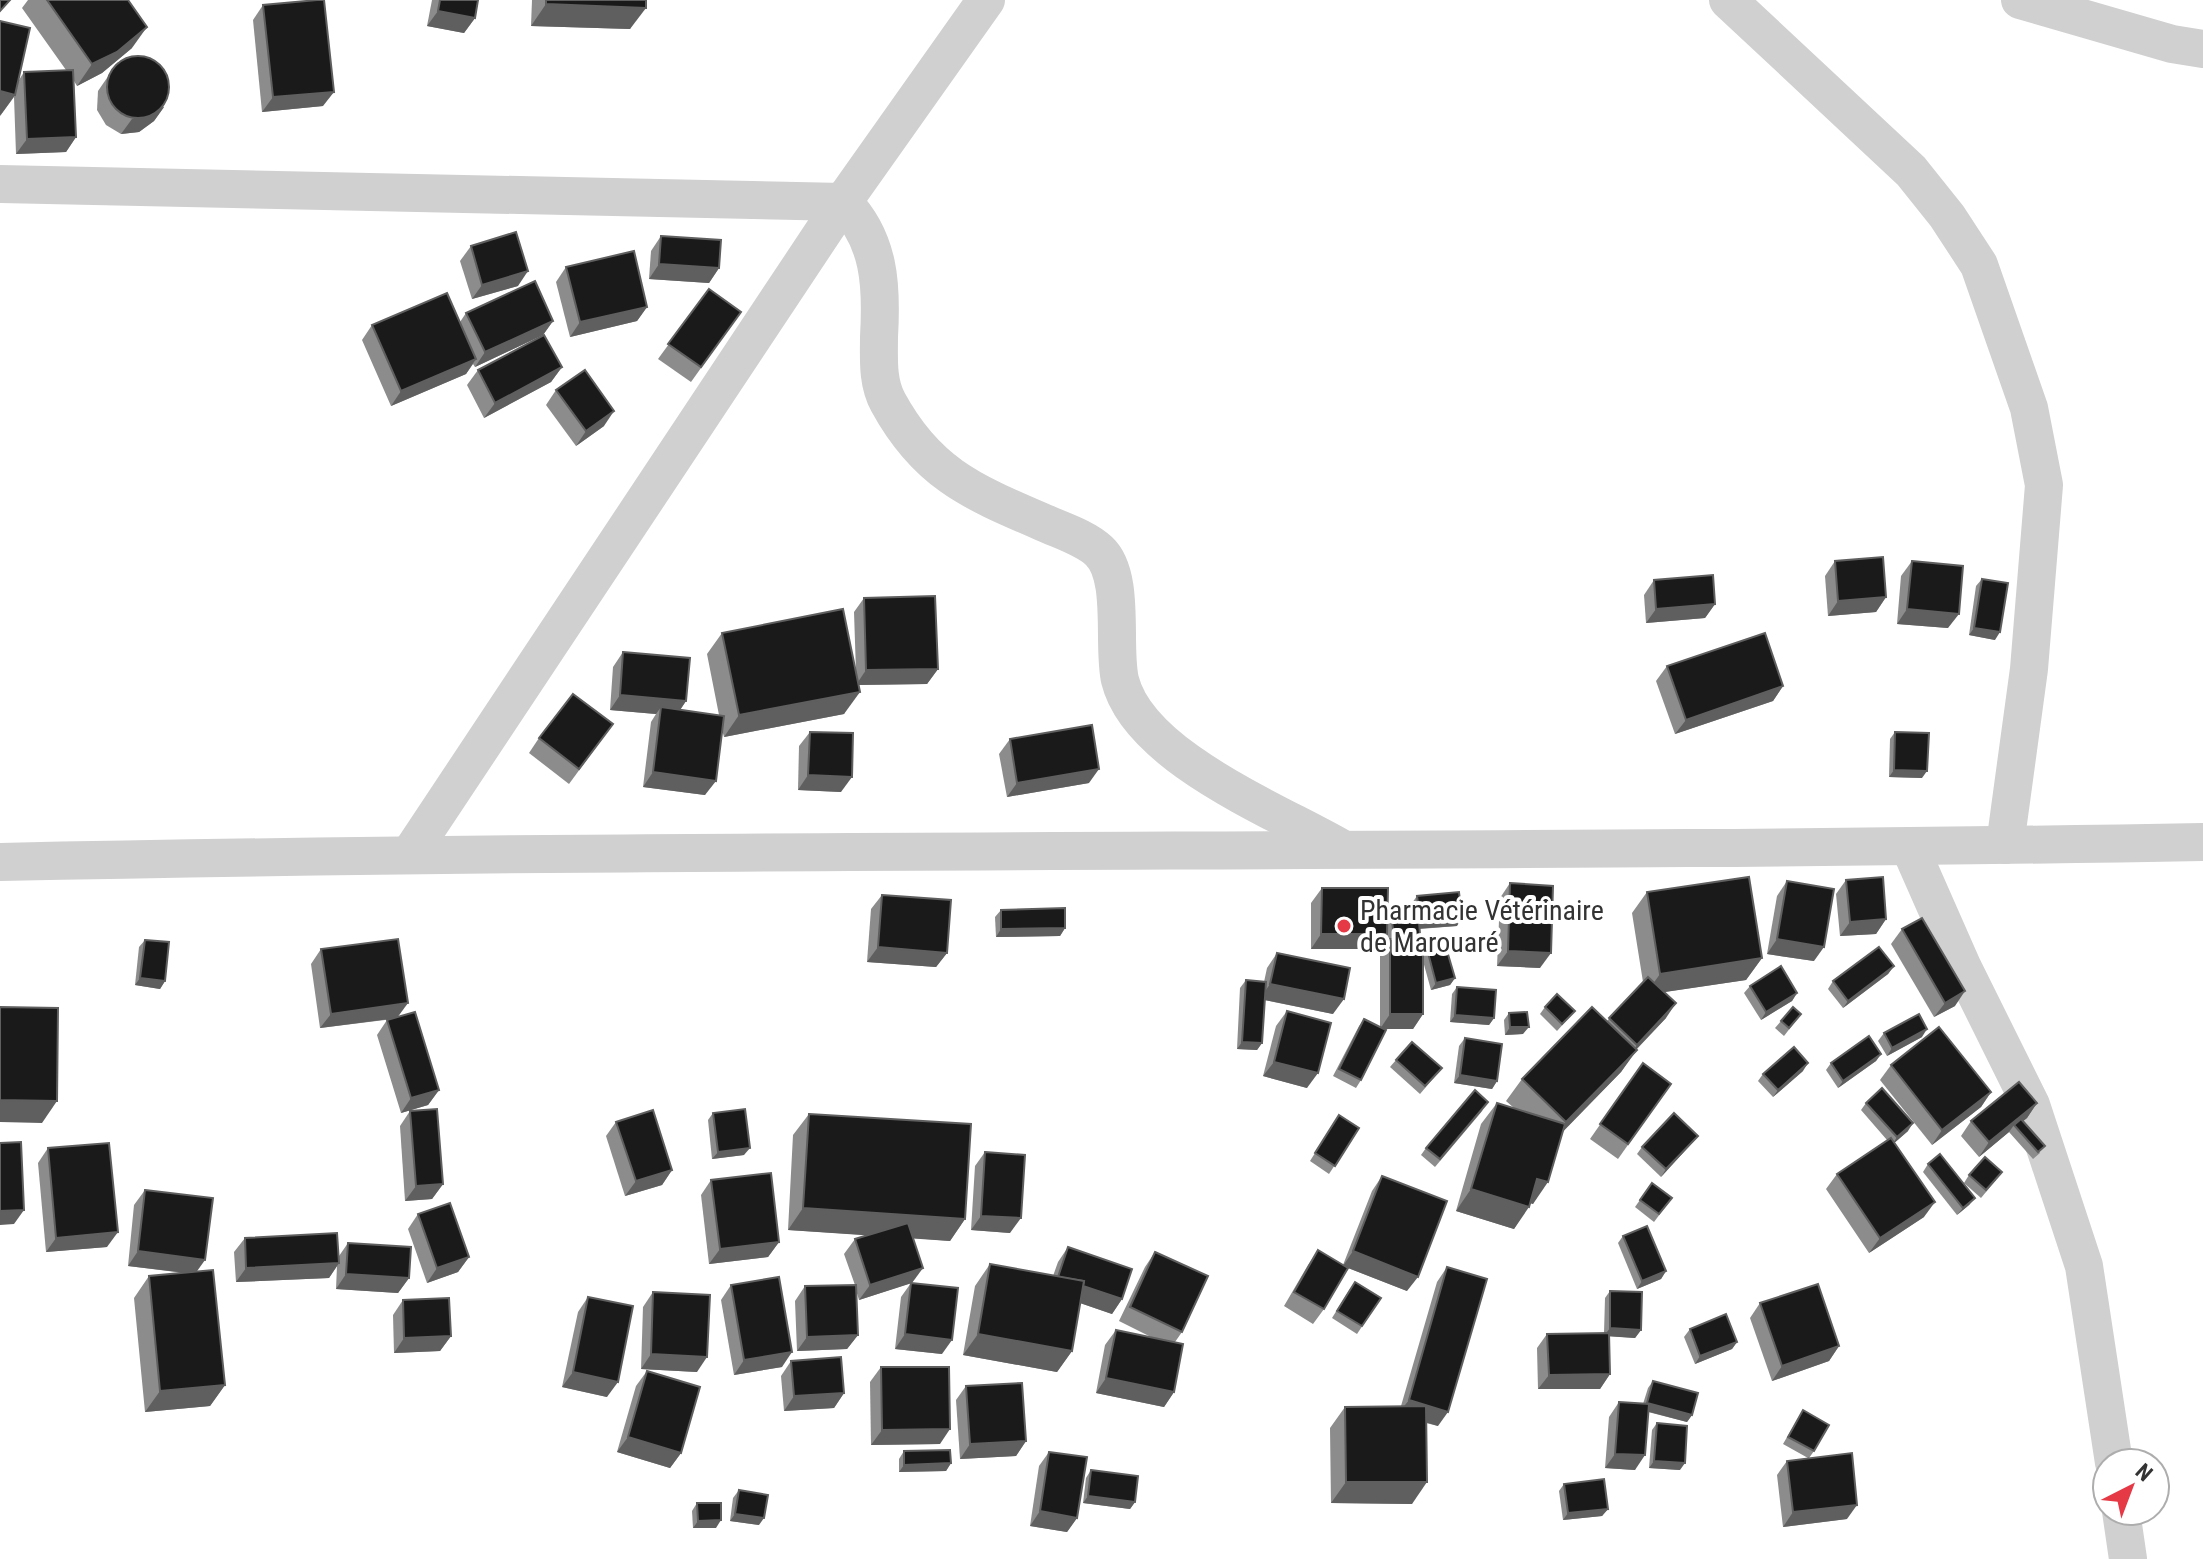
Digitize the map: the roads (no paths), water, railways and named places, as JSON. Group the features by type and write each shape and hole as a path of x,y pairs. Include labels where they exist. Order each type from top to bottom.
{"street":[{"path":"410,854 843,202 986,0"},
{"path":"1728,0 1911,171 1947,216 1979,265 2029,408 2044,485 2029,669 2005,845"},
{"path":"2020,0 2203,49"},
{"path":"0,184 843,202 859,218 872,241 880,314 878,367 886,398 927,459 982,495 1082,540 1100,552 1114,583 1120,681 1138,717 1170,750 1208,775 1343,849"},
{"path":"0,862 410,854 1910,848 2203,842"},
{"path":"1910,848 1962,966 2031,1105 2084,1266 2112,1447"},
{"path":"2123,1527 2128,1559"}],"place":[{"name":"Pharmacie Vétérinaire de Marouaré","path":"1344,926"}]}
